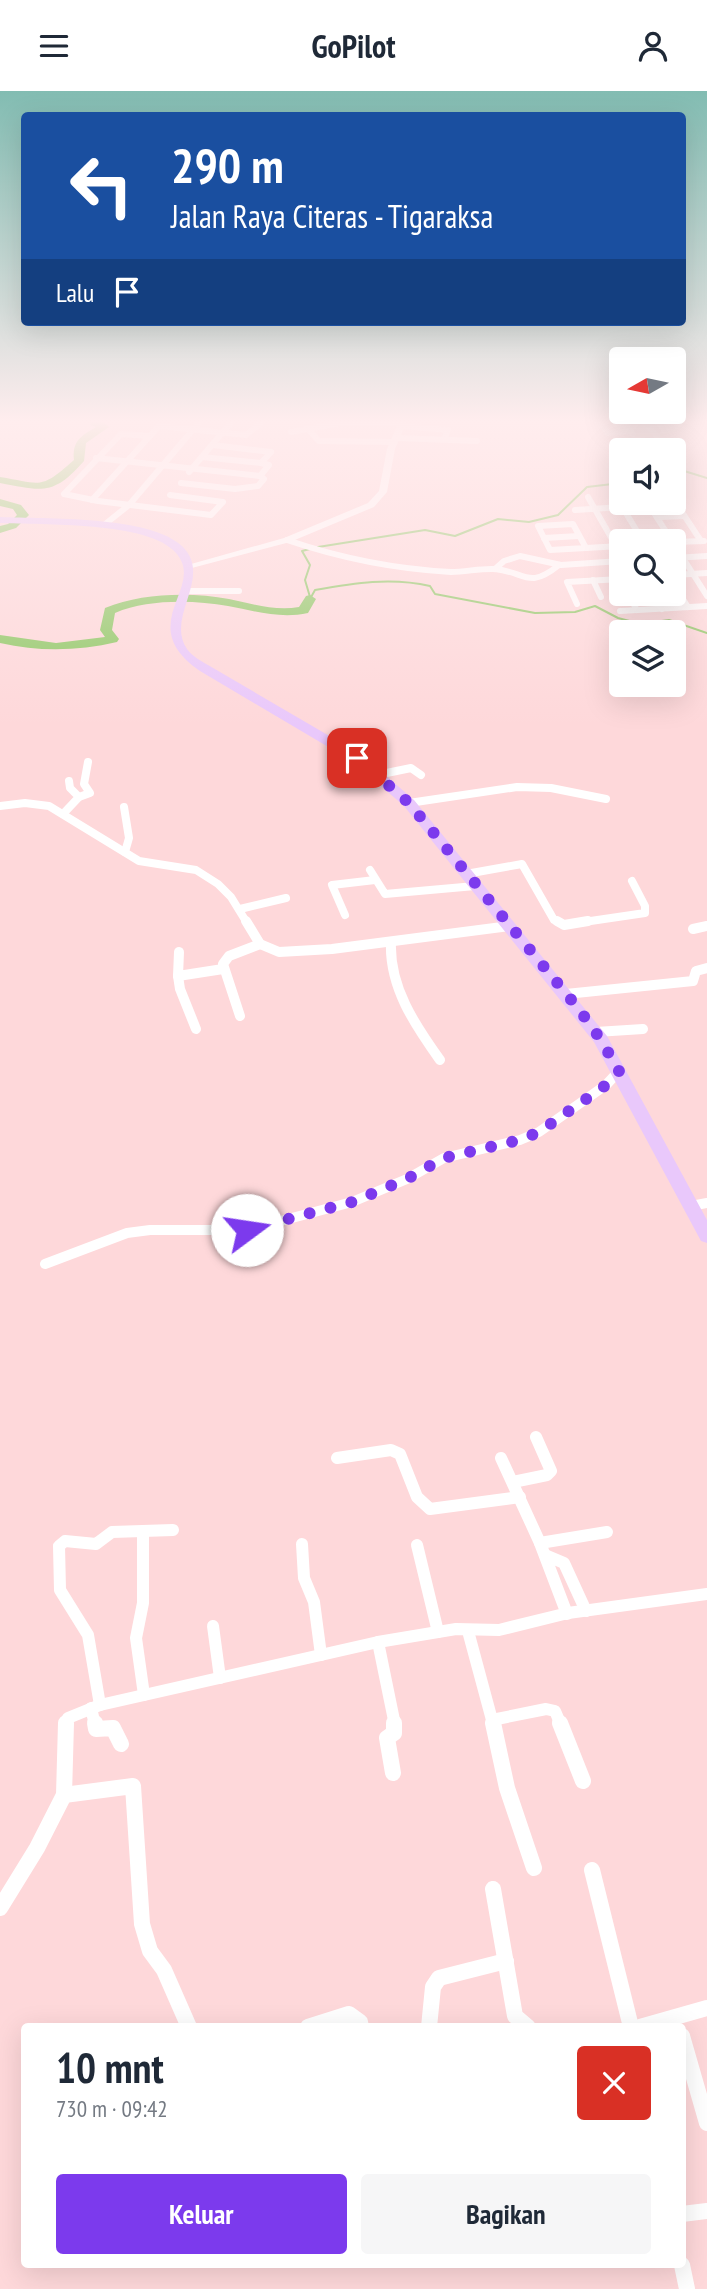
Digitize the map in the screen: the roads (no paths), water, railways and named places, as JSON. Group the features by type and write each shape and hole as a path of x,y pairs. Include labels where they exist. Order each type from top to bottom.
{"main road":[{"path":"111,522 165,540 178,548 188,566 176,631 178,643 187,656 357,758 409,803 510,926 560,994 596,1032 707,1236"}],"street":[{"path":"188,566 287,540 333,522"},
{"path":"688,522 704,541"},
{"path":"586,548 573,524 538,526 550,550 586,548 609,547"},
{"path":"544,538 579,535"},
{"path":"287,540 325,554 425,570 456,572 495,569 523,579 535,579 549,574 559,565"},
{"path":"686,542 704,541"},
{"path":"495,569 509,558 526,556 559,565 609,562"},
{"path":"686,557 707,556"},
{"path":"686,563 707,596"},
{"path":"686,574 707,573"},
{"path":"593,580 601,597"},
{"path":"577,604 566,582 609,580"},
{"path":"184,598 239,591"},
{"path":"635,606 637,610"},
{"path":"620,611 707,606"},
{"path":"88,762 84,784 97,801"},
{"path":"377,775 411,768 421,775"},
{"path":"69,781 70,788 79,797"},
{"path":"409,803 441,800 502,788 533,787 606,799"},
{"path":"63,814 79,797 90,793"},
{"path":"0,806 40,803 63,814 139,862 196,870 225,890 240,909 260,944 279,952 391,942 510,926"},
{"path":"124,807 129,838 125,852"},
{"path":"176,855 176,867"},
{"path":"370,870 385,894 470,880 522,865 554,920 564,925 645,912 645,906 632,881"},
{"path":"345,915 332,884 376,880"},
{"path":"240,909 285,898"},
{"path":"693,929 707,926"},
{"path":"391,942 388,956 400,992 419,1031 440,1060"},
{"path":"240,1016 223,969 229,956 260,944"},
{"path":"179,952 180,989 196,1029"},
{"path":"560,994 693,981 696,971 707,968"},
{"path":"178,976 223,969"},
{"path":"596,1032 642,1029"},
{"path":"45,1264 127,1233 150,1230 247,1230 352,1202 407,1179 444,1158 520,1140 539,1132 606,1085 619,1071"},
{"path":"691,1206 707,1203"},
{"path":"513,1482 547,1475 551,1471 536,1437"},
{"path":"337,1458 391,1450 400,1454 417,1497 430,1509 520,1497"},
{"path":"500,1458 520,1497 567,1613"},
{"path":"121,1744 113,1728 96,1729 88,1635 60,1590 59,1546 65,1541 96,1544 112,1532 173,1530"},
{"path":"144,1532 143,1603 136,1638 144,1695"},
{"path":"542,1549 607,1532"},
{"path":"302,1544 304,1578 314,1602 321,1655"},
{"path":"417,1545 438,1632"},
{"path":"542,1549 564,1563 586,1611"},
{"path":"0,1908 37,1848 64,1795 68,1718 96,1707 144,1695 379,1642 456,1629 514,1629 567,1613 707,1594"},
{"path":"213,1626 220,1678"},
{"path":"468,1631 507,1788 534,1868"},
{"path":"379,1642 395,1727 394,1733 387,1740 393,1773"},
{"path":"492,1720 546,1709 555,1711 583,1781"},
{"path":"64,1795 133,1786 142,1924 150,1951 164,1970 187,2023"},
{"path":"592,1870 630,2023"},
{"path":"493,1889 515,2016 523,2023"},
{"path":"429,2023 433,1987 439,1978 506,1961"},
{"path":"678,2021 707,2008"},
{"path":"321,2023 349,2014 360,2023"},
{"path":"686,2050 707,2123"},
{"path":"686,2214 707,2211"},
{"path":"683,2268 687,2289"}],"waterway":[{"path":"0,530 16,522"},
{"path":"318,547 425,530 455,536 491,522"},
{"path":"525,522 531,522"},
{"path":"310,549 302,551 310,565 305,580 310,597"},
{"path":"310,599 315,590 358,583 415,583 430,586 435,594 535,613 575,612 595,606 618,618 641,624 669,620 707,633"},
{"path":"0,639 56,647 113,639 106,630 109,611 146,601 207,600 261,610 293,612 304,610 310,599"}]}
